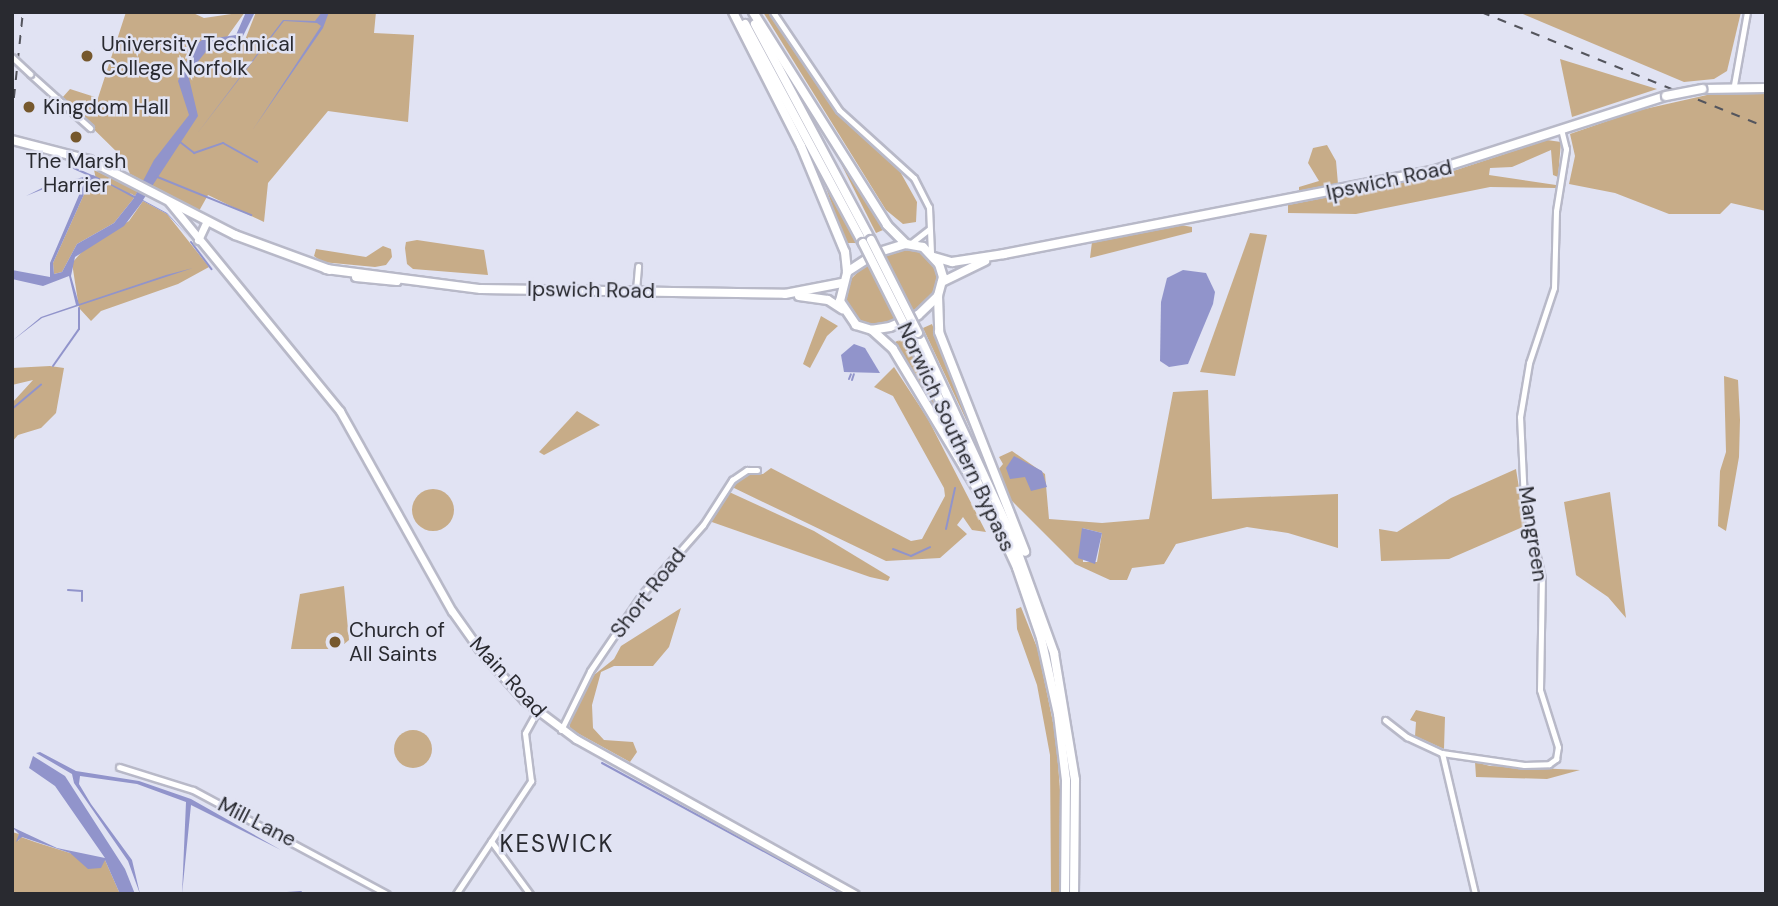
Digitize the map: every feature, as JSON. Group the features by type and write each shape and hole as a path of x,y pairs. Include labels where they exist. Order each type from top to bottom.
{"highway":[{"path":"733,12 801,146 845,252 847,272 842,283 842,309 856,325 872,330 893,349 941,425 995,523 1032,610"},
{"name":"Norwich Southern Bypass","path":"738,12 867,242"},
{"path":"751,12 887,225 908,244 933,255 942,268 938,296 939,332 1040,589 1061,683"},
{"name":"Norwich Southern Bypass","path":"751,12 914,335 1030,577 1061,683 1075,780 1074,894"},
{"name":"Ipswich Road","path":"933,255 952,262 1004,254 1435,170 1506,151 1560,130 1666,96 1734,85 1766,88"},
{"name":"Ipswich Road","path":"12,140 80,157 204,219 326,269 393,276 397,281 481,289 785,294 828,300 842,309"},
{"path":"847,272 880,251 908,244"},
{"name":"Ipswich Road","path":"942,282 950,275 1004,254"},
{"name":"Ipswich Road","path":"785,294 842,283"},
{"path":"872,330 907,320 938,296"},
{"name":"Norwich Southern Bypass","path":"914,335 982,487 1032,610 1049,667 1063,747 1068,820 1065,894"}],"main road":[{"name":"Main Road","path":"169,201 340,411 471,640 537,711 561,730 855,894"},
{"path":"196,237 204,219"}],"street":[{"path":"773,12 839,110 914,178 929,207 933,255"},
{"path":"1734,85 1747,12"},
{"path":"12,56 90,128"},
{"name":"Mangreen","path":"1385,720 1406,737 1442,753 1539,765 1554,762 1558,753 1540,690 1542,578 1524,501 1520,417 1529,363 1554,288 1556,211 1566,149 1560,130"},
{"path":"908,244 923,237 931,225"},
{"path":"636,290 638,266"},
{"name":"Short Road","path":"561,730 590,671 643,593 703,525 732,480 754,470 752,461"},
{"path":"456,894 531,781 524,733 537,711"},
{"path":"1442,753 1475,894"},
{"name":"Mill Lane","path":"119,766 192,790 387,894"},
{"path":"491,841 530,894"}],"shaded area":[{"path":"126,12 191,12 204,18 245,12 217,51 236,47 245,40 256,12 376,12 374,33 414,35 408,122 328,111 268,183 264,222 208,195 199,211 130,174 124,159 62,98 70,89 98,98"},
{"path":"763,12 769,12 840,115 893,159 917,202 916,222 903,224 886,210"},
{"path":"1518,12 1741,12 1727,71 1714,79 1684,82"},
{"path":"1560,59 1657,89 1572,117"},
{"path":"1738,88 1748,94 1766,94 1766,211 1731,203 1720,214 1669,214 1615,193 1569,184 1575,156 1570,134 1636,111"},
{"path":"824,130 860,190 883,230 876,233"},
{"path":"1547,140 1561,142 1558,177 1553,175 1551,150 1512,167 1490,168 1489,175 1556,185 1556,188 1490,187 1356,214 1288,213 1288,205 1444,174"},
{"path":"1327,145 1336,161 1338,184 1299,192 1299,187 1319,181 1308,163 1313,148"},
{"path":"94,170 138,191 135,196 130,193 134,198 114,223 77,244 62,272 54,274 53,263 90,181 96,179"},
{"path":"821,173 857,243 845,243"},
{"path":"143,201 167,214 209,267 178,284 101,311 91,321 79,308 72,263 86,247 129,221"},
{"path":"1181,225 1192,227 1192,232 1090,258 1092,242"},
{"path":"1250,233 1267,235 1235,376 1200,372"},
{"path":"417,240 484,250 488,275 413,269 407,264 405,248 406,242"},
{"path":"383,246 391,249 392,257 386,265 375,267 322,262 314,256 316,249 366,257"},
{"path":"900,250 919,251 933,263 938,283 932,298 918,311 886,325 860,323 846,306 848,282 865,265"},
{"path":"821,316 838,326 827,336 810,368 803,364"},
{"path":"932,324 971,427 994,479 923,328"},
{"path":"906,337 931,391 954,440 895,342"},
{"path":"894,367 928,419 986,532 972,530 963,517 957,525 967,534 940,558 886,561 732,487 745,475 763,474 771,468 911,541 922,539 945,496 944,488 893,396 874,387"},
{"path":"12,368 64,368 56,413 41,428 18,435 12,442 12,403 33,380 12,385"},
{"path":"1724,376 1738,380 1740,420 1739,457 1726,531 1718,526 1720,471 1726,452"},
{"path":"1208,390 1212,499 1338,494 1338,548 1288,533 1247,527 1176,544 1164,564 1132,568 1127,580 1110,580 1075,564 1010,499 998,470 1003,464 999,457 1012,451 1045,474 1049,519 1102,523 1149,519 1173,392","holes":["1082,528 1102,533 1097,562 1083,562"]},
{"path":"577,411 600,425 544,455 539,452"},
{"path":"1516,469 1525,526 1449,559 1381,561 1379,529 1397,532 1451,498"},
{"path":"433,489 448,495 454,510 448,525 433,531 418,525 412,510 418,495"},
{"path":"727,491 814,531 890,577 888,581 709,521"},
{"path":"1610,492 1626,618 1608,597 1576,575 1564,502"},
{"path":"344,586 349,640 338,649 291,649 300,594"},
{"path":"1021,607 1038,650 1056,737 1062,817 1060,894 1051,894 1050,755 1037,685 1017,629 1016,609"},
{"path":"681,608 669,647 653,666 614,666 601,672 592,705 593,728 604,740 633,742 637,752 630,762 570,729 569,720 589,679 614,659 621,646"},
{"path":"1416,710 1445,717 1444,749 1415,736 1416,722 1410,720"},
{"path":"413,730 426,736 432,749 426,762 413,768 400,762 394,749 400,736"},
{"path":"1475,762 1490,766 1580,770 1547,779 1476,777"},
{"path":"12,832 19,834 18,841 21,837 73,854 80,861 105,860 120,894 12,894"}],"water":[{"path":"246,12 255,12 239,44 208,49 188,74 198,116 143,200 167,213 191,239 167,214 143,201 124,226 75,257 71,276 79,304 193,268 42,318 12,341 41,317 76,305 69,276 43,286 12,279 12,270 50,277 50,263 85,181 51,186 26,196 48,185 93,175 135,196 154,160 189,115 178,81 193,47 202,40 236,35","holes":["99,179 134,198 114,223 77,244 62,272 54,274 53,263 90,181"]},
{"path":"322,12 329,12 323,28 252,131 321,26 317,23 284,21 196,135 283,20 315,21"},
{"path":"1183,270 1206,273 1215,292 1213,304 1188,364 1169,367 1160,361 1161,302 1167,278"},
{"path":"854,344 865,348 880,373 844,372 841,355"},
{"path":"1014,456 1042,471 1047,487 1031,491 1025,477 1010,479 1006,468"},
{"path":"1082,528 1102,533 1095,564 1078,558"},
{"path":"40,752 76,771 139,781 191,799 281,850 191,805 182,894 186,802 137,784 80,776 79,784 91,804 132,860 140,894 128,861 74,783 72,774 36,753"},
{"path":"33,756 65,776 125,869 135,894 120,894 105,860 101,868 88,869 70,853 22,837 16,842 19,834 12,827 57,848 105,858 55,786 29,768"}],"waterway":[{"path":"180,142 194,153 223,143 257,162"},
{"path":"67,165 92,176"},
{"path":"155,176 251,215"},
{"path":"191,242 211,269"},
{"path":"53,366 79,329 79,308"},
{"path":"849,379 851,374"},
{"path":"852,380 854,374"},
{"path":"12,409 41,385"},
{"path":"946,529 955,488"},
{"path":"893,549 911,556 930,547"},
{"path":"68,590 82,591 82,601"},
{"path":"602,763 842,894"},
{"path":"287,893 301,892"}],"railway":[{"path":"12,116 23,12"},
{"path":"1481,12 1766,127"}],"place":[{"name":"University Technical College Norfolk","path":"87,56"},
{"name":"Kingdom Hall","path":"29,107"},
{"name":"The Marsh Harrier","path":"76,137"},
{"name":"Church of All Saints","path":"335,642"}],"district":[{"name":"KESWICK","path":"557,844"}]}
